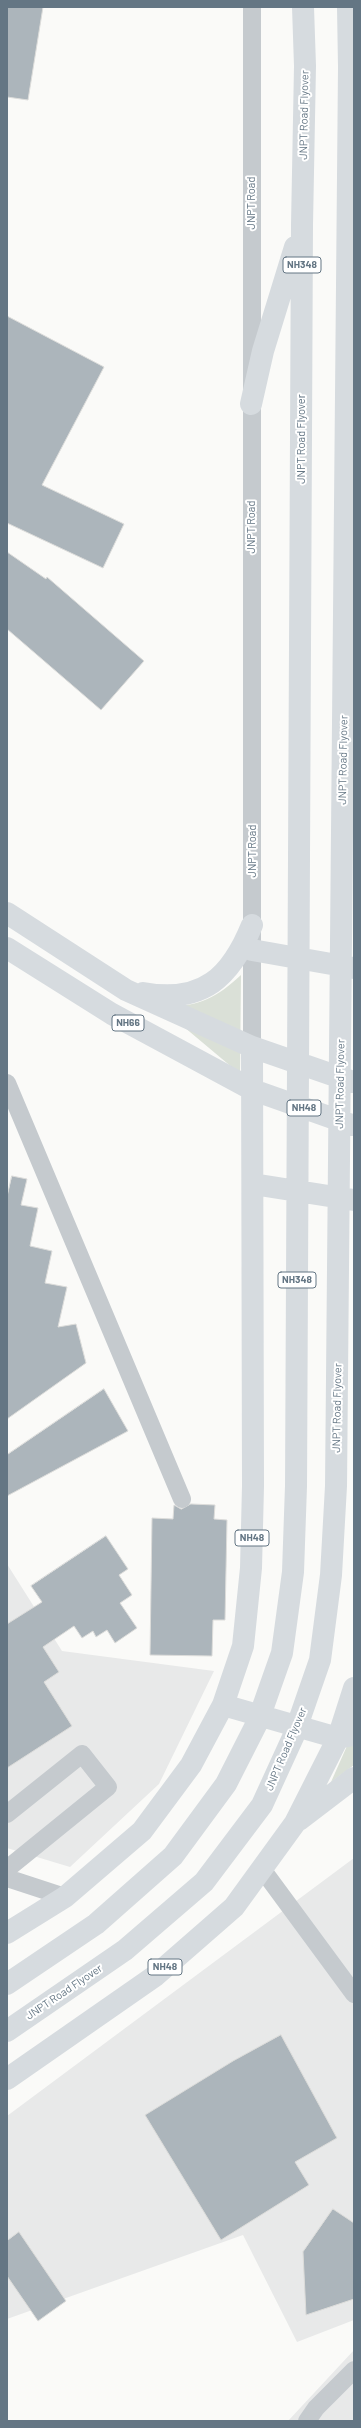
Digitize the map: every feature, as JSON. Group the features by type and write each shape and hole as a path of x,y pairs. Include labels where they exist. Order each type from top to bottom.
{"highway":[{"name":"JNPT Road Flyover","path":"7,1984 96,1924 173,1856 226,1784 258,1721 282,1652 293,1572 296,1486 302,225 305,66 303,7"},
{"name":"JNPT Road Flyover","path":"7,2031 125,1950 204,1882 262,1805 294,1735 320,1660 331,1575 336,1486 349,75 348,7"},
{"path":"251,404 263,351 302,225"},
{"name":"NH66","path":"7,913 126,990 252,1047"},
{"path":"126,990 150,995 178,995 207,987 219,979 234,963 252,925"},
{"name":"NH66","path":"7,948 112,1014 253,1090"},
{"path":"252,950 354,968"},
{"path":"252,1047 354,1082"},
{"name":"NH48","path":"7,1934 65,1897 142,1831 192,1765 223,1705 242,1646 251,1568 252,1047"},
{"name":"NH48","path":"253,1090 354,1126"},
{"path":"252,1184 354,1200"},
{"path":"295,1823 346,1736 354,1688"},
{"path":"223,1705 346,1736"},
{"name":"NH48","path":"7,2079 155,1976 234,1907 295,1823 354,1778"}],"street":[{"name":"JNPT Road","path":"252,7 252,1047"},
{"path":"7,1083 182,1499"},
{"path":"7,1814 82,1754 108,1787 7,1869"},
{"path":"262,1869 354,1994"},
{"path":"7,1878 65,1897"},
{"path":"307,2421 316,2408 354,2370"}],"shaded area":[{"path":"241,975 240,1074 159,1006 184,1006 204,1001 222,991"},
{"path":"7,1564 62,1651 214,1671 159,1784 70,1867 7,1848"},
{"path":"354,1730 354,1765 331,1782"},
{"path":"354,1858 354,2320 297,2342 243,2235 7,2319 7,2116"},
{"path":"354,2350 354,2421 288,2421"}],"building":[{"path":"7,7 43,7 28,100 7,97"},
{"path":"7,316 104,367 42,485 124,524 103,568 7,523"},
{"path":"7,552 46,579 47,577 144,661 101,710 7,629"},
{"path":"12,1176 27,1179 21,1205 38,1208 30,1246 52,1251 45,1283 67,1287 58,1327 76,1324 86,1363 7,1419 7,1197"},
{"path":"104,1389 128,1431 7,1496 7,1455"},
{"path":"191,1504 215,1505 214,1519 227,1520 225,1620 213,1620 212,1656 150,1655 152,1518 173,1519 174,1505 181,1509"},
{"path":"106,1536 128,1569 119,1575 132,1595 120,1603 137,1628 115,1643 107,1630 96,1637 93,1631 82,1638 74,1626 43,1647 59,1672 44,1682 72,1726 7,1768 7,1624 42,1602 31,1586"},
{"path":"281,2035 337,2138 295,2162 309,2185 221,2240 145,2115 233,2061"},
{"path":"333,2209 354,2223 354,2299 306,2315 303,2252"},
{"path":"19,2232 66,2301 38,2321 7,2276 7,2241"}]}
